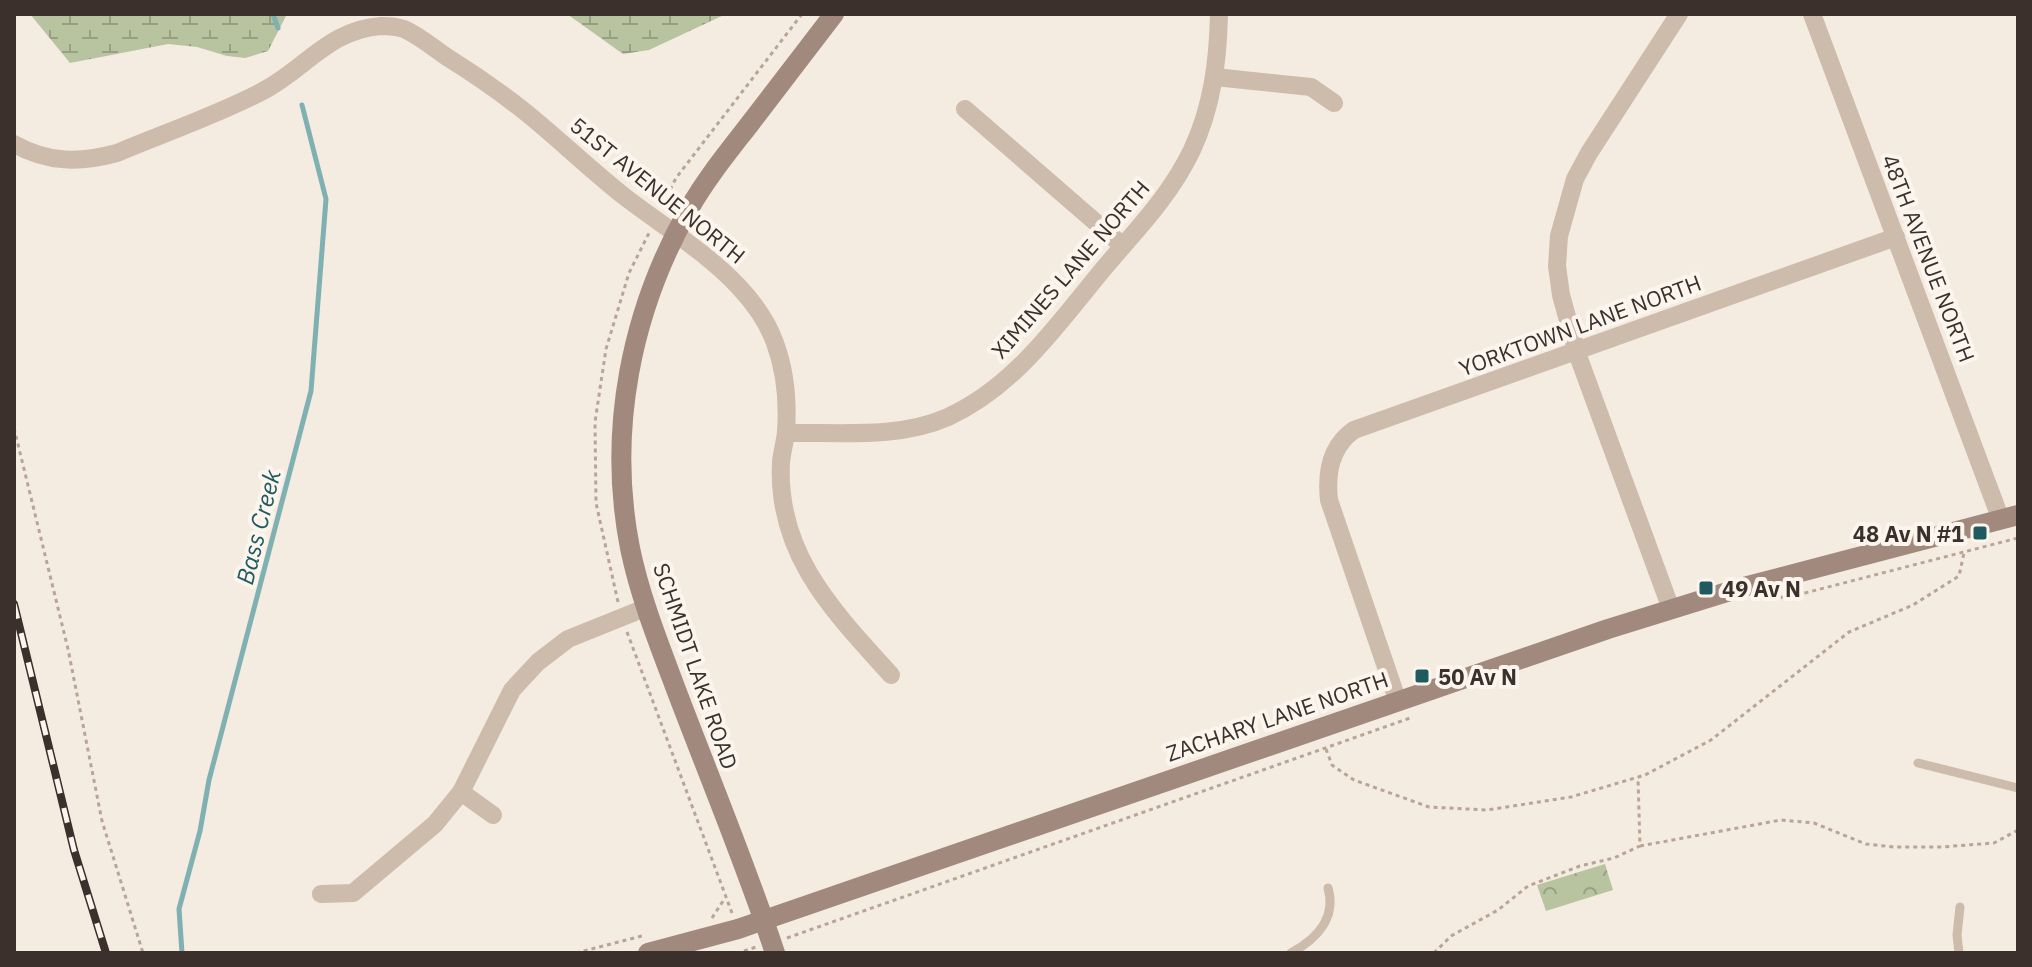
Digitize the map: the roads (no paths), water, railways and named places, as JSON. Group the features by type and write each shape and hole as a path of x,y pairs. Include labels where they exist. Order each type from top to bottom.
{"street":[{"name":"SCHMIDT LAKE ROAD","path":"773,948 645,608 630,547 622,489 621,430 628,371 642,315 662,262 690,208 722,160 834,14"},
{"name":"XIMINES LANE NORTH","path":"786,433 881,432 914,428 975,404 1002,384 1149,218 1173,185 1192,150 1207,112 1215,77 1219,14"},
{"path":"1671,609 1577,353 1561,295 1557,266 1559,236 1575,179 1679,14"},
{"name":"48TH AVENUE NORTH","path":"1812,14 1896,237 2010,517"},
{"name":"51ST AVENUE NORTH","path":"14,144 37,155 65,161 93,160 117,153 258,94 284,80 340,36 361,28 384,26 404,29 521,108 628,200 677,233 741,288 774,341 783,372 786,433 781,462 789,531 801,561 839,618 891,675"},
{"path":"1215,77 1311,87 1334,103"},
{"path":"965,109 1123,246"},
{"name":"YORKTOWN LANE NORTH","path":"1397,699 1329,500 1327,481 1330,463 1346,435 1896,237"},
{"name":"ZACHARY LANE NORTH","path":"646,944 738,929 1397,699 1671,609 2010,517"},
{"path":"321,894 353,893 435,824 461,792 512,690 538,662 568,639 645,608"},
{"path":"461,792 493,815"}],"lane":[{"path":"1918,763 2018,788"},
{"path":"1291,953 1315,937 1325,923 1330,910 1328,888"},
{"path":"1959,953 1960,907"}],"waterway":[{"name":"Bass Creek","path":"273,14 278,28"},
{"name":"Bass Creek","path":"182,953 179,909 200,831 209,780 311,391 326,199 302,105"}],"railway":[{"path":"14,604 74,850 106,953"}],"place":[{"name":"48 Av N #1","path":"1980,533"},
{"name":"49 Av N","path":"1706,588"},
{"name":"50 Av N","path":"1422,676"}]}
